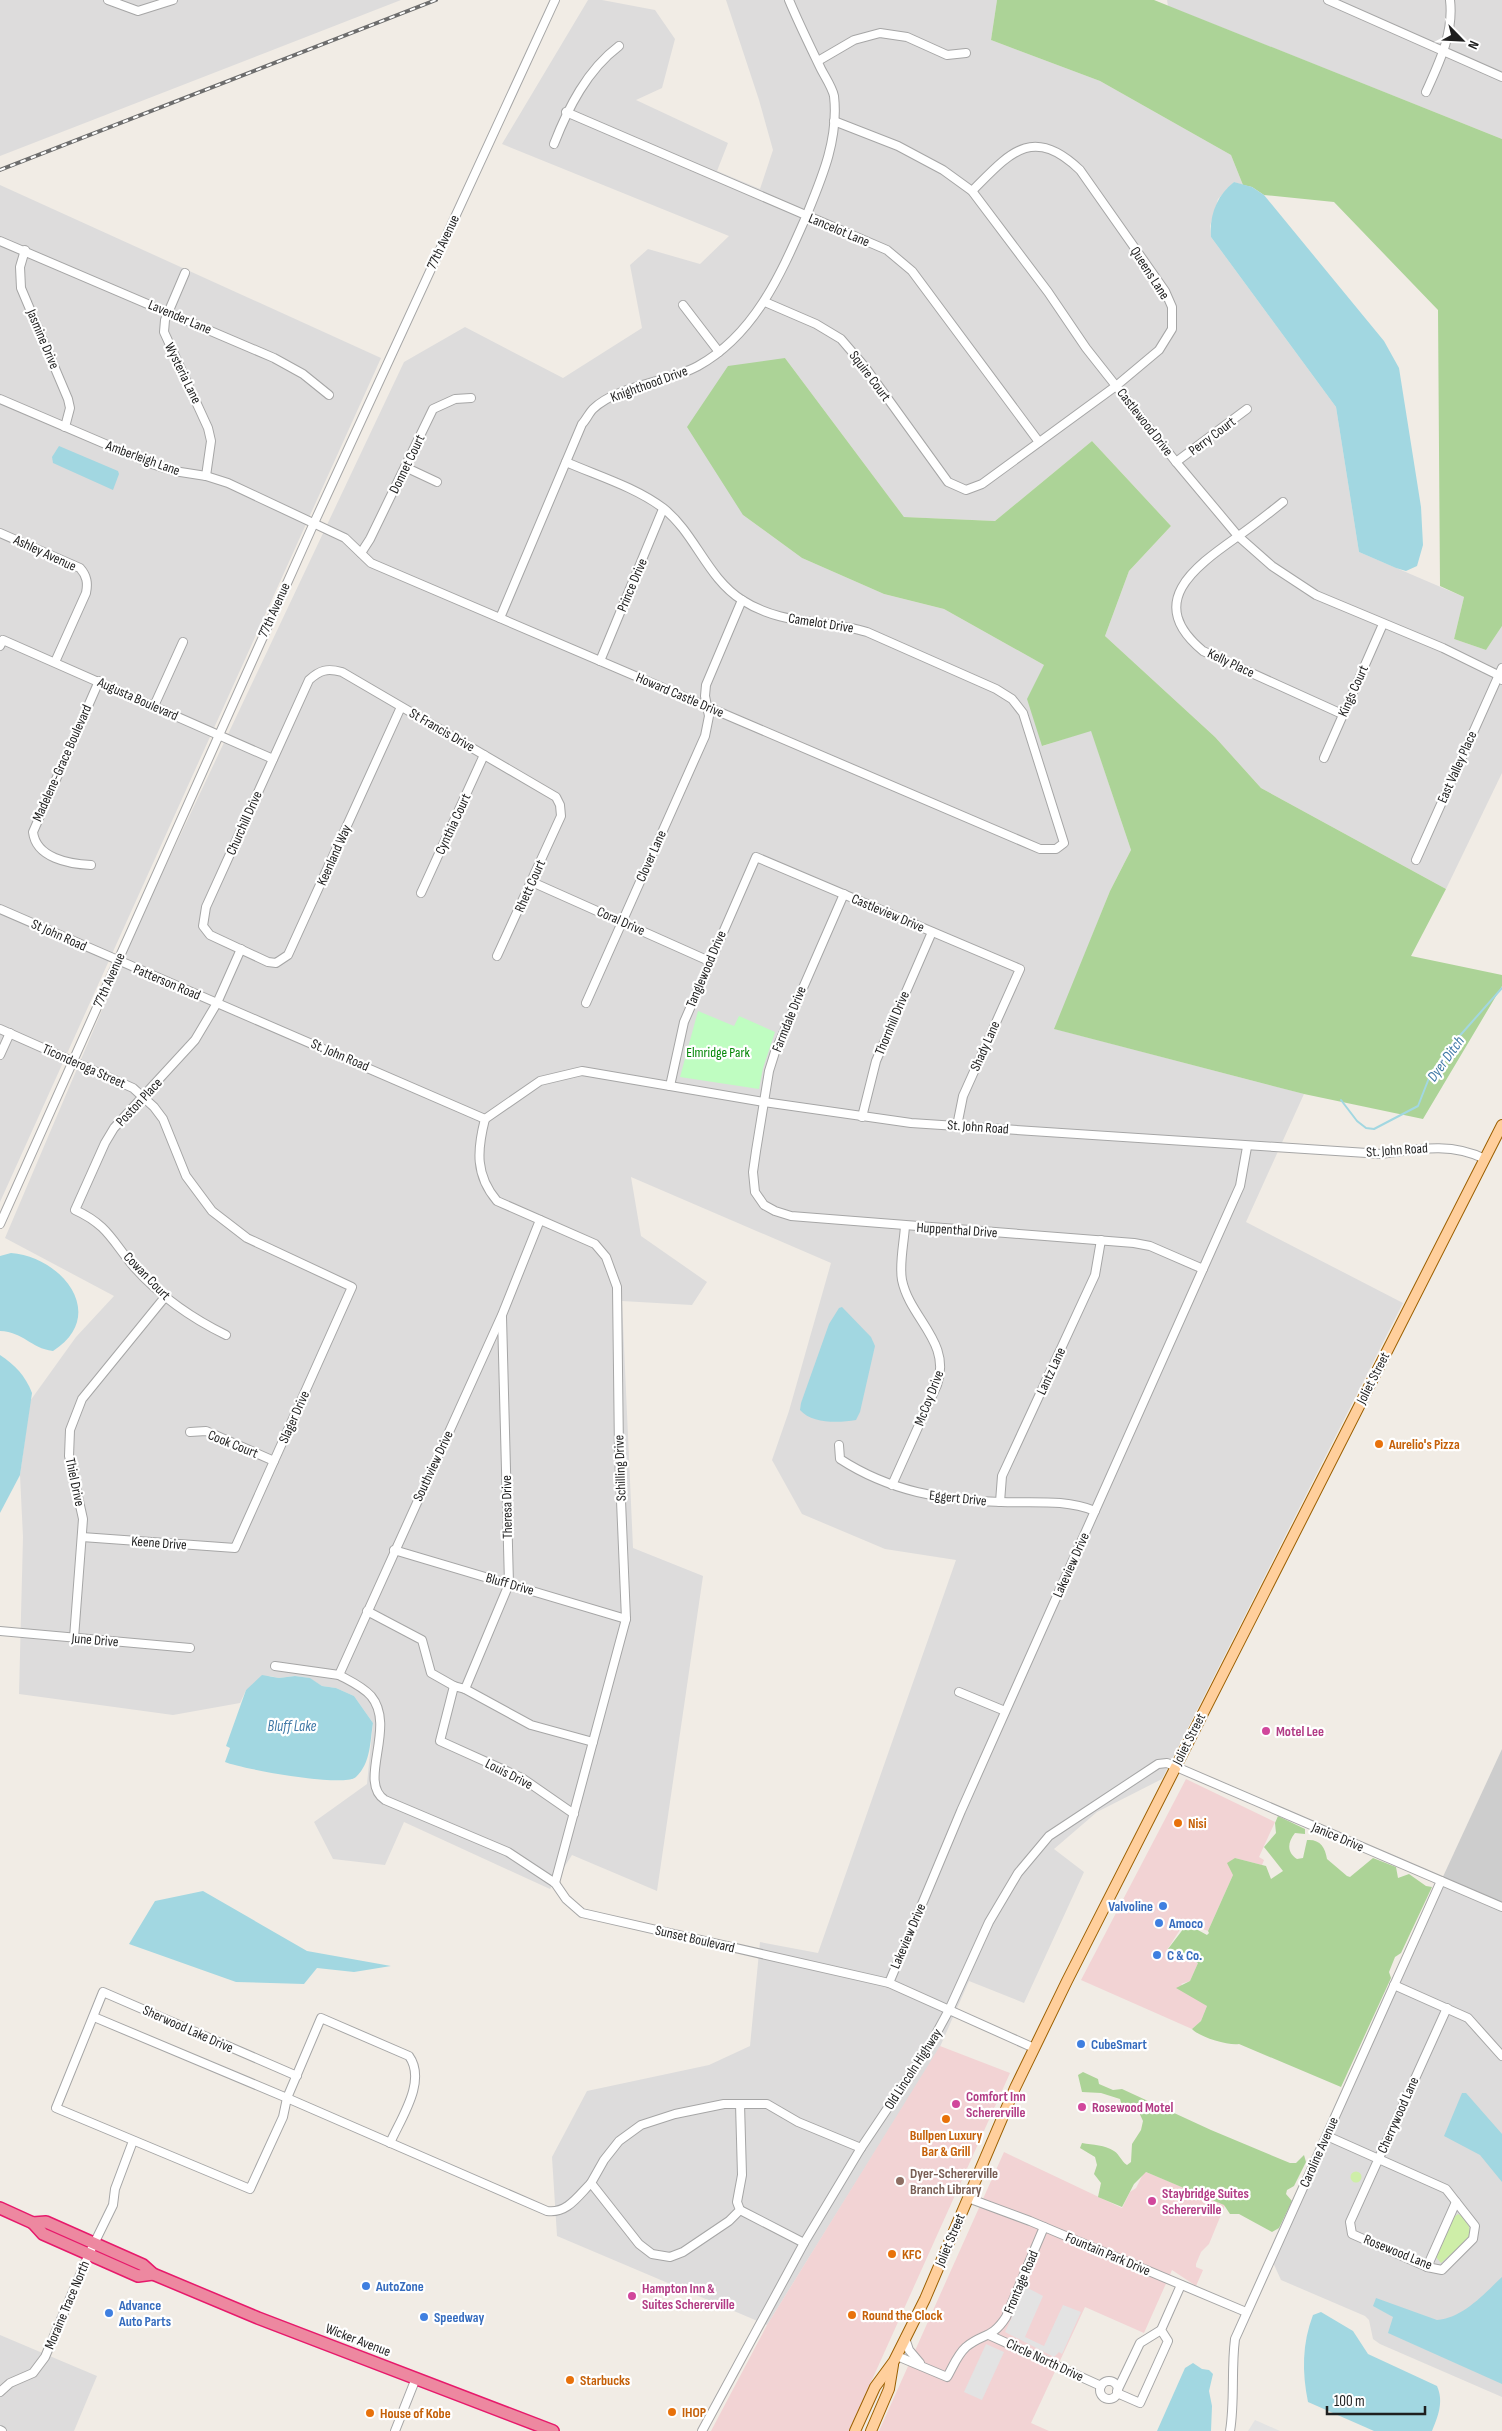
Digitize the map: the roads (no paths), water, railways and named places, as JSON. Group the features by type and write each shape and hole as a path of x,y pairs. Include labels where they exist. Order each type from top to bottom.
{"highway":[{"name":"Wicker Avenue","path":"0,2208 33,2223 43,2234 91,2249 138,2276 153,2274 258,2318 553,2431"}],"main road":[{"name":"Joliet Street","path":"895,2358 1034,2048 1175,1765 1502,1125"},
{"path":"855,2431 875,2387 895,2358"},
{"path":"871,2431 889,2389 895,2358"}],"street":[{"path":"108,0 138,11 150,9 173,0"},
{"name":"77th Avenue","path":"0,1224 314,523 555,0"},
{"name":"Knighthood Drive","path":"500,618 582,424 593,409 608,399 667,380 698,366 719,352 738,336 765,302 783,270 823,178 830,154 834,121 834,94 789,0"},
{"path":"1328,0 1342,3 1502,78"},
{"path":"1426,92 1443,52 1452,17 1450,0"},
{"path":"818,61 854,40 880,33 907,37 947,55 966,53"},
{"path":"554,144 566,112 602,58 619,46"},
{"name":"Lancelot Lane","path":"566,112 887,250 912,271 1039,442"},
{"name":"Castlewood Drive","path":"834,121 898,146 943,170 972,191 1116,386 1176,462 1238,536 1272,566 1316,595 1501,674"},
{"name":"Queens Lane","path":"948,482 966,490 982,484 1116,386 1159,350 1172,330 1172,308 1165,291 1080,170 1064,155 1046,148 1028,147 1015,151 1006,157 972,191"},
{"name":"Lavender Lane","path":"0,241 25,250 282,362 303,374 329,395"},
{"name":"Jasmine Drive","path":"25,250 20,267 20,288 68,399 70,408 65,427"},
{"name":"Wysteria Lane","path":"185,273 168,312 164,332 166,341 208,428 211,441 206,476"},
{"name":"Squire Court","path":"765,302 816,324 842,339 865,367 948,482"},
{"path":"683,305 719,352"},
{"name":"Donnet Court","path":"361,553 370,540 433,409 454,399 471,398"},
{"name":"Amberleigh Lane","path":"0,399 163,468 206,476 228,483 314,523"},
{"name":"Perry Court","path":"1176,462 1247,409"},
{"name":"Camelot Drive","path":"566,462 626,488 664,509 686,533 723,585 742,600 771,614 798,621 853,628 867,632 996,689 1012,700 1022,713 1063,835 1064,843 1056,849"},
{"path":"405,467 437,482"},
{"name":"Kelly Place","path":"1283,502 1196,567 1184,582 1176,603 1178,622 1188,638 1203,651 1342,714"},
{"name":"Prince Drive","path":"600,661 664,509"},
{"name":"Howard Castle Drive","path":"314,523 345,538 371,563 1040,849 1056,849"},
{"name":"Ashley Avenue","path":"0,532 80,568 84,573 88,585 86,593 55,662"},
{"name":"Clover Lane","path":"586,1003 705,736 709,716 705,696 706,685 742,600"},
{"name":"Kings Court","path":"1324,758 1383,624"},
{"path":"154,706 183,642"},
{"name":"Augusta Boulevard","path":"1,643 55,662 273,759"},
{"name":"St Francis Drive","path":"309,680 324,670 342,672 556,797 560,806 561,816"},
{"name":"East Valley Place","path":"1416,860 1501,674"},
{"name":"Churchill Drive","path":"241,950 210,935 203,926 203,916 309,680"},
{"name":"Madelene-Grace Boulevard","path":"91,865 72,864 42,851 36,846 33,832 99,682"},
{"name":"Keenland Way","path":"241,950 268,962 276,963 288,955 401,706"},
{"name":"Cynthia Court","path":"421,893 484,755"},
{"name":"Rhett Court","path":"497,956 561,816"},
{"name":"Castleview Drive","path":"756,856 1020,969"},
{"name":"Tanglewood Drive","path":"670,1086 684,1022 756,856"},
{"name":"Coral Drive","path":"532,882 709,961"},
{"name":"Farmdale Drive","path":"756,1151 769,1071 783,1030 844,894"},
{"name":"St John Road","path":"0,909 118,960"},
{"name":"Thornhill Drive","path":"862,1117 876,1061 932,932"},
{"name":"Poston Place","path":"75,1210 104,1143 114,1128 195,1040 217,1003 241,950"},
{"name":"Patterson Road","path":"118,960 217,1003"},
{"name":"Shady Lane","path":"957,1126 963,1096 1020,969"},
{"name":"St. John Road","path":"217,1003 485,1119 540,1081 582,1071 862,1117 957,1126 1382,1154 1438,1147 1465,1150 1485,1159"},
{"name":"Ticonderoga Street","path":"0,1029 118,1080 144,1096 163,1119 186,1176 217,1216 261,1246 352,1287"},
{"path":"0,1055 10,1033"},
{"name":"Schilling Drive","path":"485,1119 478,1151 483,1176 490,1193 497,1201 595,1244 606,1257 617,1287 619,1453 626,1619 555,1883"},
{"name":"Lakeview Drive","path":"889,1983 960,1811 1240,1186 1247,1146"},
{"name":"Huppenthal Drive","path":"756,1151 753,1172 755,1192 764,1205 791,1216 1101,1240 1150,1246 1203,1269"},
{"name":"Cowan Court","path":"75,1210 102,1226 135,1267 165,1297 184,1312 226,1335"},
{"name":"Southview Drive","path":"339,1675 502,1315 540,1220"},
{"name":"McCoy Drive","path":"892,1485 937,1385 942,1368 936,1343 910,1303 902,1279 905,1226"},
{"name":"Lantz Lane","path":"1000,1502 1002,1476 1095,1275 1101,1240"},
{"name":"Slager Drive","path":"235,1548 352,1287"},
{"name":"Thiel Drive","path":"74,1638 83,1519 69,1456 70,1430 82,1399 100,1374 165,1297"},
{"name":"Theresa Drive","path":"465,1689 509,1584 502,1315"},
{"name":"Cook Court","path":"190,1432 206,1431 274,1461"},
{"name":"Eggert Drive","path":"839,1445 840,1459 856,1469 892,1485 938,1498 1000,1502 1072,1503 1096,1511"},
{"name":"Keene Drive","path":"82,1537 235,1548"},
{"name":"Bluff Drive","path":"394,1550 626,1619"},
{"path":"367,1611 422,1640 431,1673 531,1725 593,1742"},
{"name":"June Drive","path":"0,1631 190,1648"},
{"path":"275,1666 339,1675"},
{"name":"Sunset Boulevard","path":"339,1675 354,1683 371,1696 380,1712 382,1731 374,1782 377,1793 385,1800 498,1846 555,1883 566,1899 582,1913 889,1983 1034,2048"},
{"name":"Louis Drive","path":"454,1686 440,1741 522,1778 574,1814"},
{"path":"960,1692 1005,1711"},
{"name":"Old Lincoln Highway","path":"702,2431 804,2243 861,2148 930,2045 949,2010 989,1922 1018,1873 1050,1836 1158,1764 1162,1762 1175,1765"},
{"name":"Janice Drive","path":"1175,1765 1502,1907"},
{"name":"Caroline Avenue","path":"1230,2431 1233,2406 1232,2364 1235,2339 1442,1881"},
{"path":"1394,1985 1468,2018 1502,2056"},
{"name":"Sherwood Lake Drive","path":"297,2076 103,1992 56,2108 250,2189 283,2117 287,2098 297,2076 321,2018 409,2056 415,2063 417,2074 414,2088 390,2143"},
{"name":"Cherrywood Lane","path":"1350,2222 1447,2008"},
{"name":"Sherwood Lake Drive","path":"94,2017 287,2098 546,2211 557,2213 570,2205 591,2183 619,2141 641,2125 675,2114 724,2104 767,2104 798,2122 861,2148"},
{"path":"740,2104 742,2175 737,2202 740,2210 804,2243"},
{"path":"1327,2136 1446,2189 1456,2202 1427,2267"},
{"path":"91,2249 113,2205 115,2188 133,2140"},
{"path":"591,2183 640,2244 652,2254 670,2257 683,2252 730,2221 740,2210"},
{"name":"Fountain Park Drive","path":"968,2198 1044,2227 1246,2312"},
{"name":"Rosewood Lane","path":"1350,2222 1352,2234 1427,2267 1442,2270 1474,2240 1475,2226 1456,2202"},
{"name":"Frontage Road","path":"895,2358 947,2377 959,2355 967,2347 997,2330 1006,2317 1044,2227"},
{"name":"Moraine Trace North","path":"0,2392 10,2383 33,2373 45,2356 91,2249"},
{"path":"1117,2392 1115,2384 1110,2381 1105,2382 1101,2386 1101,2394 1105,2398 1113,2397 1117,2392 1140,2343 1161,2330 1181,2285"},
{"path":"1117,2392 1140,2403 1168,2341 1161,2330"},
{"name":"Circle North Drive","path":"989,2335 1101,2386"},
{"path":"905,2338 913,2358 925,2368"},
{"path":"396,2431 416,2378"}],"water":[{"path":"1234,182 1252,187 1264,195 1384,341 1399,368 1421,507 1423,545 1417,566 1406,571 1359,552 1336,407 1211,237 1211,221 1215,206 1223,193"},
{"path":"59,446 118,471 119,474 113,490 53,463 52,457"},
{"path":"11,1253 30,1257 47,1265 61,1276 72,1290 78,1305 77,1321 69,1337 53,1351 38,1347 15,1334 0,1331 0,1256"},
{"path":"842,1307 871,1337 875,1346 860,1412 856,1420 834,1422 819,1420 805,1415 800,1410 801,1403 829,1324 839,1308"},
{"path":"0,1355 19,1371 32,1393 20,1475 0,1513"},
{"name":"Bluff Lake","path":"262,1675 279,1678 295,1676 310,1678 322,1686 336,1688 354,1696 373,1723 367,1759 356,1777 348,1780 314,1779 271,1773 225,1762 230,1748 226,1746 246,1690"},
{"path":"203,1891 307,1951 391,1966 354,1972 317,1968 304,1984 236,1982 129,1944 155,1901"},
{"path":"1462,2093 1466,2093 1502,2134 1502,2182 1480,2155 1444,2136"},
{"path":"1502,2277 1502,2384 1388,2333 1393,2317 1373,2306 1376,2298 1437,2320 1447,2318 1456,2315 1473,2304"},
{"path":"1321,2312 1353,2331 1368,2354 1437,2386 1440,2403 1432,2431 1374,2431 1308,2402 1304,2369 1305,2347 1313,2315"},
{"path":"1193,2363 1202,2369 1209,2370 1213,2374 1209,2391 1212,2406 1211,2431 1157,2431 1185,2368"}],"waterway":[{"name":"Dyer Ditch","path":"1341,1100 1357,1121 1366,1128 1374,1129 1418,1106 1431,1073 1449,1053 1456,1040 1502,988"}],"railway":[{"path":"0,170 436,0"}],"place":[{"name":"Aurelio's Pizza","path":"1379,1444"},
{"name":"Motel Lee","path":"1266,1731"},
{"name":"Nisi","path":"1178,1823"},
{"name":"Valvoline","path":"1163,1906"},
{"name":"Amoco","path":"1159,1923"},
{"name":"C & Co.","path":"1157,1955"},
{"name":"CubeSmart","path":"1081,2044"},
{"name":"Comfort Inn Schererville","path":"956,2104"},
{"name":"Rosewood Motel","path":"1082,2107"},
{"name":"Bullpen Luxury Bar & Grill","path":"946,2119"},
{"name":"Dyer-Schererville Branch Library","path":"900,2181"},
{"name":"Staybridge Suites Schererville","path":"1152,2201"},
{"name":"KFC","path":"892,2254"},
{"name":"AutoZone","path":"366,2286"},
{"name":"Hampton Inn & Suites Schererville","path":"632,2296"},
{"name":"Advance Auto Parts","path":"109,2313"},
{"name":"Round the Clock","path":"852,2315"},
{"name":"Speedway","path":"424,2317"},
{"name":"Starbucks","path":"570,2380"},
{"name":"IHOP","path":"672,2412"},
{"name":"House of Kobe","path":"370,2413"}],"park label":[{"name":"Elmridge Park","path":"718,1052"}]}
